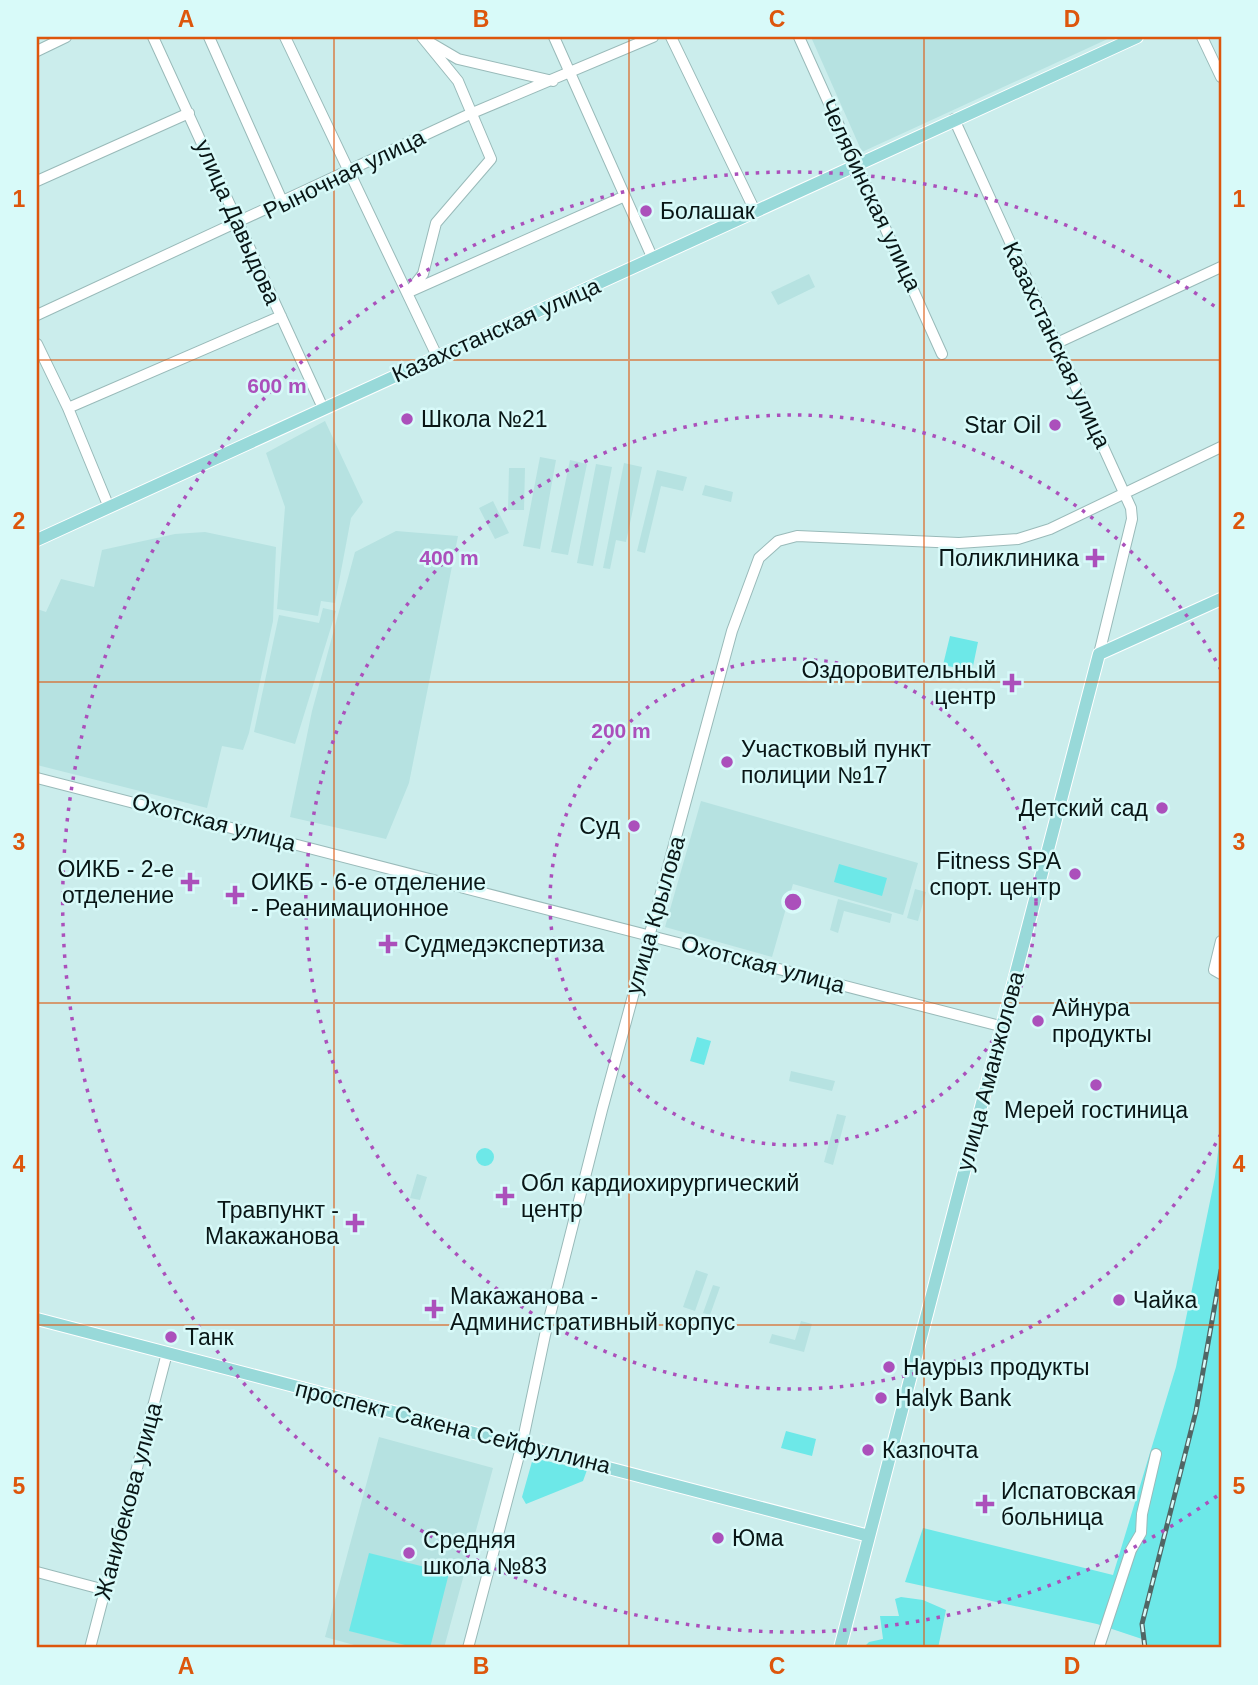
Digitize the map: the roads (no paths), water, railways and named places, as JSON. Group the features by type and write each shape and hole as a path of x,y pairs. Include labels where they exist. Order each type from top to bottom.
{"main road":[{"name":"Казахстанская улица","path":"37,540 108,505 1137,37"},
{"path":"1099,654 1221,599"},
{"name":"улица Аманжолова","path":"840,1648 1099,654"},
{"name":"проспект Сакена Сейфуллина","path":"37,1319 869,1536"}],"street":[{"path":"37,51 66,37"},
{"name":"улица Давыдова","path":"153,37 323,408"},
{"path":"209,37 283,203"},
{"path":"285,37 409,292 437,356"},
{"path":"554,37 653,259"},
{"name":"Рыночная улица","path":"37,316 238,225 470,114 572,74 653,37"},
{"path":"671,37 755,211"},
{"name":"Челябинская улица","path":"799,37 942,354"},
{"path":"1202,37 1221,76"},
{"path":"409,292 423,274 436,223 491,159 458,82 423,38"},
{"path":"423,38 458,59 553,81"},
{"path":"37,181 189,113"},
{"name":"Казахстанская улица","path":"954,119 1127,494"},
{"path":"409,292 625,196"},
{"path":"1057,343 1221,267"},
{"path":"68,408 281,316"},
{"path":"37,345 68,408 108,505"},
{"name":"улица Крылова","path":"468,1648 522,1444 545,1335 649,933 753,567 769,547 797,536 946,543 1008,541 1049,529 1221,447"},
{"name":"улица Аманжолова","path":"1099,654 1132,519 1127,494"},
{"name":"Охотская улица","path":"37,778 649,933 819,981 1000,1026"},
{"path":"1221,941 1214,970 1221,974"},
{"name":"Жанибекова улица","path":"90,1648 167,1353"},
{"path":"1100,1644 1131,1550 1141,1533 1142,1514 1156,1454"},
{"path":"37,1572 105,1590"}],"railway":[{"path":"1145,1648 1142,1624 1196,1411 1221,1270"}],"place":[{"name":"Болашак","path":"646,211"},
{"name":"Школа №21","path":"407,419"},
{"name":"Star Oil","path":"1055,425"},
{"name":"Поликлиника","path":"1095,558"},
{"name":"Оздоровительный центр","path":"1012,683"},
{"name":"Участковый пункт полиции №17","path":"727,762"},
{"name":"Детский сад","path":"1162,808"},
{"name":"Суд","path":"634,826"},
{"name":"Fitness SPA спорт. центр","path":"1075,874"},
{"name":"ОИКБ - 2-е отделение","path":"190,882"},
{"name":"ОИКБ - 6-е отделение - Реанимационное","path":"235,895"},
{"name":"Судмедэкспертиза","path":"388,944"},
{"name":"Айнура продукты","path":"1038,1021"},
{"name":"Мерей гостиница","path":"1096,1085"},
{"name":"Обл кардиохирургический центр","path":"505,1196"},
{"name":"Травпункт - Макажанова","path":"355,1223"},
{"name":"Чайка","path":"1119,1300"},
{"name":"Макажанова - Административный корпус","path":"434,1309"},
{"name":"Танк","path":"171,1337"},
{"name":"Наурыз продукты","path":"889,1367"},
{"name":"Halyk Bank","path":"881,1398"},
{"name":"Казпочта","path":"868,1450"},
{"name":"Испатовская больница","path":"985,1504"},
{"name":"Юма","path":"718,1538"},
{"name":"Средняя школа №83","path":"409,1553"}]}
